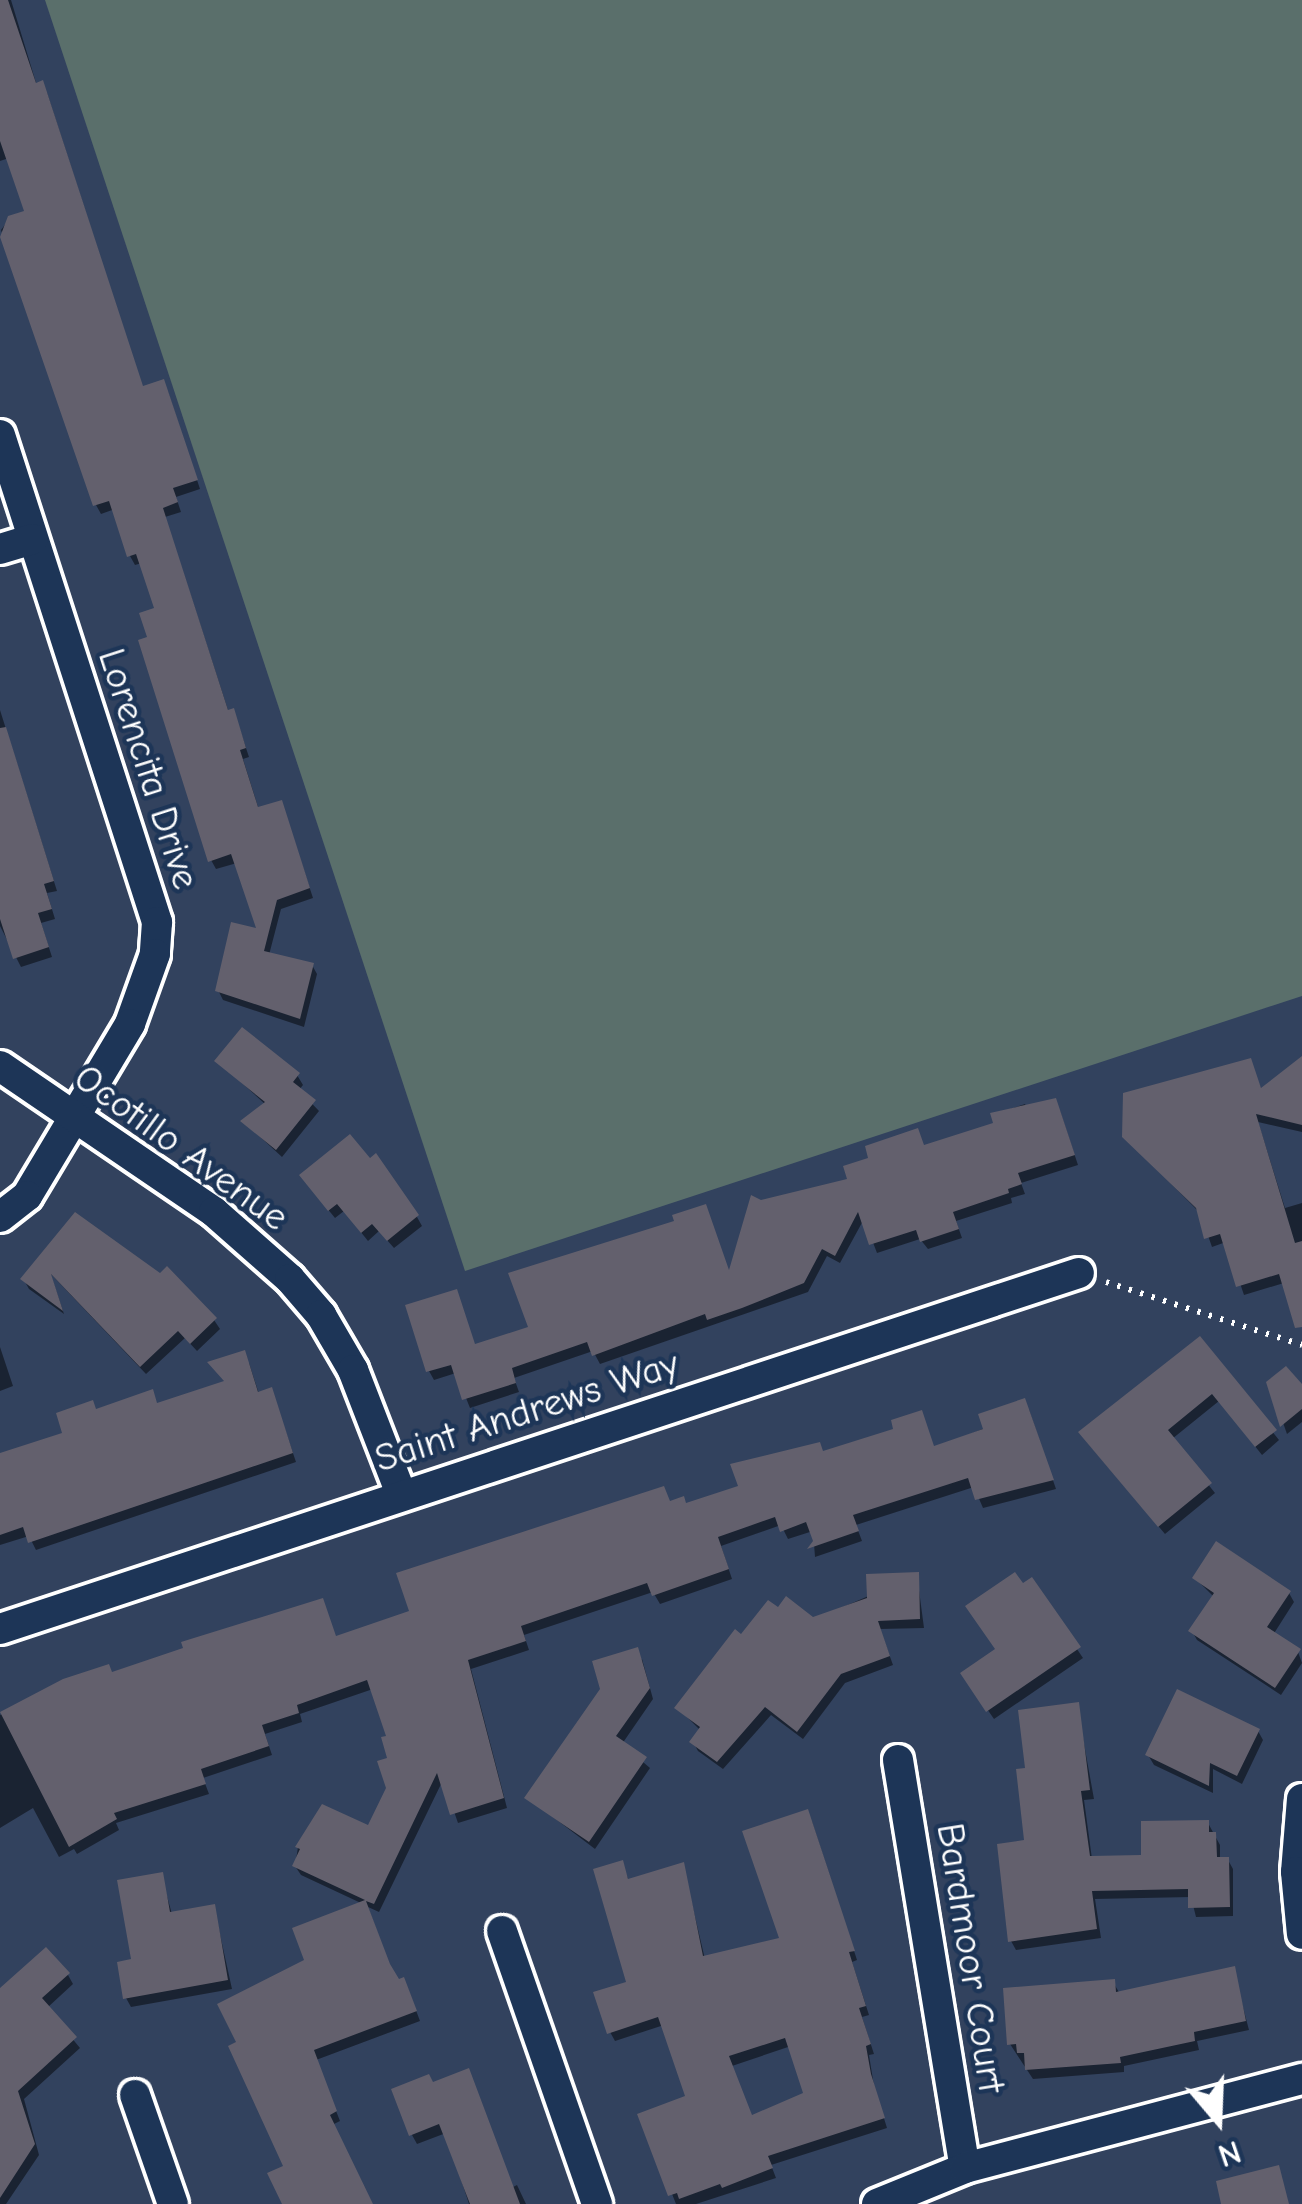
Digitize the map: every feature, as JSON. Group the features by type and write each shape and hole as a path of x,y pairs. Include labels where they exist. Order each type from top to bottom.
{"street":[{"name":"Lorencita Drive","path":"0,436 157,922 155,954 130,1024 28,1196 0,1217"},
{"path":"0,549 32,538"},
{"name":"Ocotillo Avenue","path":"0,1066 214,1212 290,1279 321,1315 353,1370 401,1494"},
{"name":"Saint Andrews Way","path":"0,1629 1079,1273"},
{"name":"Bardmoor Court","path":"898,1760 964,2168"},
{"path":"1302,1799 1296,1872 1302,1934"},
{"path":"502,1931 596,2204"},
{"path":"877,2204 964,2168 1302,2079"},
{"path":"135,2096 173,2204"}],"path":[{"path":"1079,1273 1302,1345"}],"green space":[{"path":"45,0 1302,0 1302,996 465,1271"}],"building":[{"path":"0,0 8,0 36,83 43,80 143,386 164,379 198,480 173,488 178,502 163,508 228,710 234,708 246,748 240,750 258,807 282,800 310,888 277,900 264,951 314,963 300,1019 215,991 231,922 256,928 231,854 208,862 138,640 147,637 139,613 154,608 136,554 127,557 109,501 93,506 0,237 8,216 24,211 0,141"},
{"path":"6,727 54,881 44,884 52,909 38,913 49,947 13,959 0,919 0,728"},
{"path":"242,1027 300,1073 293,1082 316,1100 276,1150 240,1121 265,1102 214,1061"},
{"path":"1302,1056 1302,1125 1256,1114 1295,1243 1302,1241 1302,1327 1295,1328 1279,1274 1236,1287 1220,1234 1204,1239 1196,1208 1122,1137 1123,1093 1251,1058 1261,1088"},
{"path":"1056,1098 1075,1155 1018,1173 1022,1184 1008,1189 1009,1193 953,1212 959,1229 920,1242 916,1230 869,1245 858,1212 835,1256 822,1249 804,1283 742,1308 707,1320 705,1314 592,1356 587,1342 512,1368 516,1383 462,1400 451,1365 426,1372 405,1305 457,1289 475,1344 528,1327 508,1273 674,1221 672,1215 706,1204 729,1270 751,1195 761,1200 847,1179 843,1166 868,1158 865,1146 918,1128 924,1145 993,1123 990,1113"},
{"path":"350,1134 370,1158 376,1153 419,1215 387,1241 372,1224 361,1233 337,1204 328,1211 299,1175"},
{"path":"75,1212 160,1273 167,1266 217,1318 190,1344 178,1331 140,1367 51,1274 63,1311 20,1279"},
{"path":"1200,1336 1277,1430 1255,1447 1212,1394 1168,1430 1212,1483 1158,1527 1078,1432"},
{"path":"245,1350 258,1392 272,1387 293,1453 28,1543 23,1527 0,1535 0,1453 62,1433 56,1413 93,1400 96,1409 153,1389 157,1403 224,1381 207,1362"},
{"path":"1286,1366 1302,1384 1302,1409 1280,1427 1266,1382"},
{"path":"1025,1398 1054,1480 975,1500 968,1478 853,1515 859,1531 807,1549 813,1541 806,1522 780,1532 775,1517 718,1537 729,1569 652,1596 647,1583 521,1626 526,1641 468,1660 504,1798 450,1815 437,1773 374,1904 366,1901 390,1964 399,1979 404,1977 417,2011 314,2050 337,2111 330,2115 373,2204 282,2204 267,2173 283,2166 228,2046 236,2042 217,2004 304,1960 292,1928 365,1900 292,1866 300,1849 295,1847 322,1804 368,1825 386,1788 377,1761 387,1758 381,1737 386,1736 367,1680 297,1705 299,1713 262,1725 269,1746 201,1769 206,1784 114,1813 117,1819 69,1847 0,1712 63,1679 109,1664 112,1672 183,1648 181,1642 323,1598 336,1636 409,1611 396,1573 664,1486 670,1501 684,1496 686,1503 738,1486 730,1464 820,1442 823,1451 893,1429 891,1420 922,1410 934,1446 983,1429 978,1414"},
{"path":"1216,1541 1291,1591 1267,1627 1301,1649 1275,1688 1188,1631 1214,1593 1192,1578"},
{"path":"919,1572 920,1619 878,1621 890,1656 841,1674 797,1732 765,1707 717,1762 689,1742 700,1727 674,1708 735,1629 741,1634 768,1600 778,1607 786,1596 813,1617 867,1598 866,1574"},
{"path":"1015,1572 1023,1583 1032,1577 1081,1647 986,1712 960,1673 995,1649 965,1606"},
{"path":"638,1647 650,1688 616,1736 647,1757 589,1842 524,1798 600,1689 592,1661"},
{"path":"1177,1689 1260,1729 1237,1776 1210,1763 1209,1786 1145,1755"},
{"path":"1079,1702 1090,1790 1081,1791 1090,1856 1141,1855 1141,1821 1209,1820 1209,1832 1216,1832 1217,1857 1229,1857 1230,1907 1188,1908 1188,1889 1092,1891 1097,1929 1008,1942 997,1844 1024,1840 1016,1769 1025,1768 1018,1710"},
{"path":"808,1809 855,1951 849,1952 866,2006 859,2008 885,2118 768,2156 773,2168 679,2199 677,2193 668,2196 637,2114 685,2096 658,2017 607,2034 593,1992 626,1982 593,1869 623,1860 628,1879 684,1862 703,1956 779,1938 742,1831","holes":["785,2038 803,2093 752,2115 729,2056"]},
{"path":"163,1872 170,1912 215,1904 228,1980 123,1999 117,1962 131,1959 117,1880"},
{"path":"46,1947 70,1973 42,1998 77,2037 18,2091 35,2144 0,2198 0,1988"},
{"path":"1235,1966 1246,2021 1194,2032 1195,2041 1120,2057 1121,2063 1025,2070 1024,2053 1017,2053 1016,2044 1007,2045 1003,1988 1115,1979 1116,1992"},
{"path":"469,2068 520,2204 470,2204 439,2124 409,2136 391,2089 429,2074 433,2082"},
{"path":"1279,2165 1289,2204 1221,2204 1216,2181"}]}
